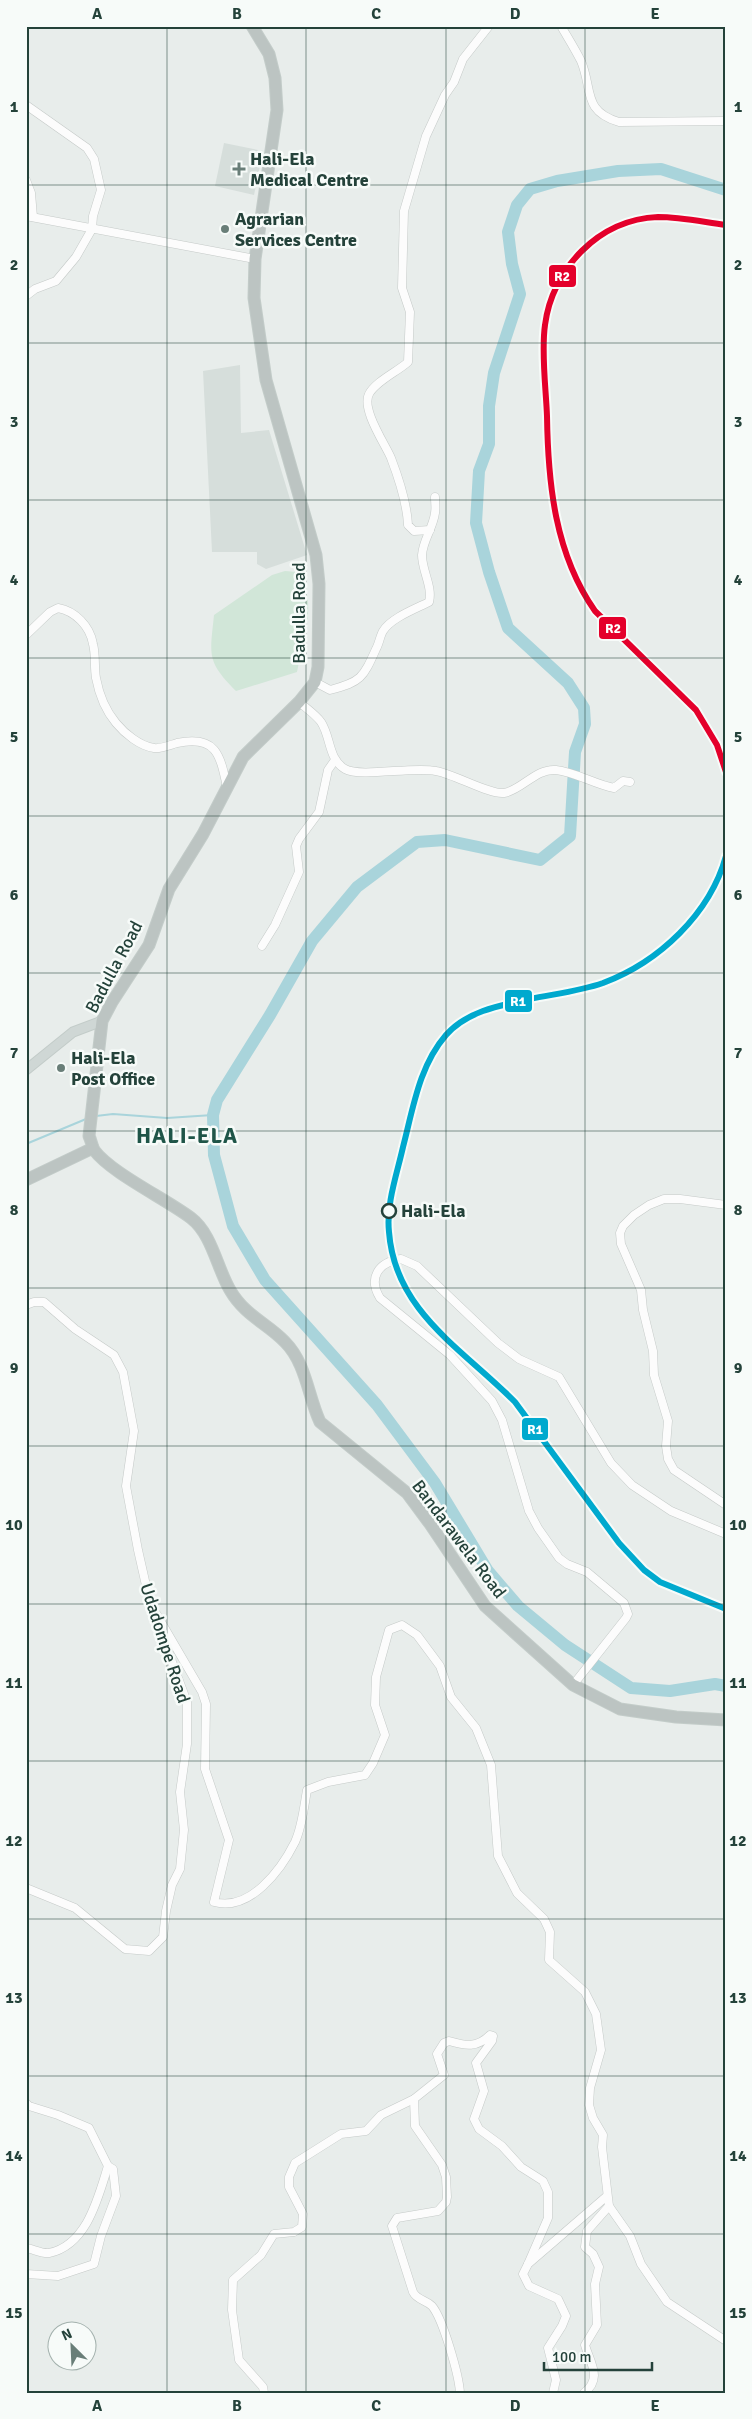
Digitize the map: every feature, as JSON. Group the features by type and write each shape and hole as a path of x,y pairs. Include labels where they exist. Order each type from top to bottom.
{"highway":[{"name":"Badulla Road","path":"93,1148 89,1132 102,1021 149,945 169,889 203,834 243,757 299,702 314,682 318,667 319,584 316,554 266,380 254,298 255,259 277,110 274,78 268,54 252,26"},
{"path":"26,1180 93,1148"},
{"name":"Bandarawela Road","path":"93,1148 108,1163 200,1226 230,1290 238,1302 255,1320 285,1341 292,1351 304,1375 320,1422 407,1493 485,1606 573,1685 620,1709 676,1718 726,1720"}],"main road":[{"path":"26,1070 73,1032 102,1021"}],"street":[{"path":"430,530 414,531 408,525 407,509 391,457 371,421 368,397 370,392 408,362 410,312 402,288 404,211 426,136 445,95 454,82 463,59 489,26"},
{"path":"561,26 581,62 590,100 596,110 606,118 619,122 726,121"},
{"path":"26,105 87,148 94,159 101,190 93,216 92,229 76,257 56,281 35,289 26,296"},
{"path":"26,180 31,193 30,216 255,259"},
{"path":"314,682 330,690 351,684 360,679 376,649 383,630 429,602 431,594 423,570 422,554 435,514 435,497"},
{"path":"26,635 50,612 58,608 76,615 93,642 96,678 104,703 123,731 136,740 155,748 191,740 206,742 214,748 222,760 227,787"},
{"path":"299,702 321,722 335,760 346,770 375,772 408,769 435,770 470,782 492,793 505,793 545,771 556,770 614,788 623,781 630,782"},
{"path":"262,946 275,925 299,872 296,846 319,812 328,770 335,760"},
{"path":"726,1205 680,1199 664,1200 649,1205 634,1215 623,1226 620,1233 621,1244 641,1290 643,1310 654,1351 654,1375 668,1421 666,1446 668,1459 674,1470 726,1505"},
{"path":"573,1685 603,1649 628,1614 624,1603 587,1572 567,1564 559,1558 529,1511 502,1420 492,1401 450,1355 380,1298 375,1289 375,1276 382,1266 401,1259 417,1266 498,1343 519,1359 559,1377 612,1463 632,1485 671,1510 726,1534"},
{"name":"Udadompe Road","path":"26,1306 34,1302 44,1302 76,1329 114,1355 123,1372 134,1431 126,1486 150,1603 187,1702 187,1744 180,1792 184,1830 182,1850 180,1869 172,1885 166,1912 163,1937 149,1950 125,1950 75,1908 26,1888"},
{"path":"150,1603 202,1692 206,1704 206,1769 229,1840 214,1902 222,1904 244,1900 274,1875 295,1841 307,1790 328,1782 365,1775 373,1763 385,1735 375,1705 376,1677 389,1630 402,1624 417,1635 440,1666 451,1697 476,1728 490,1766 498,1856 516,1893 544,1919 550,1932 548,1960 585,1992 596,2014 600,2050 590,2088 589,2105 593,2118 603,2135 602,2147 609,2206 630,2236 641,2264 667,2302 726,2341"},
{"path":"264,2393 263,2387 239,2360 232,2310 233,2280 261,2255 274,2234 294,2232 302,2227 303,2214 289,2187 289,2177 295,2163 341,2134 366,2131 381,2115 414,2099 444,2075 437,2054 444,2043 449,2040 468,2047 483,2042 490,2035 493,2036 492,2041 476,2063 484,2091 474,2119 479,2129 502,2146 521,2167 543,2181 548,2192 548,2218 523,2274 529,2286 558,2299 566,2316 548,2348 556,2380 553,2393"},
{"path":"414,2099 416,2126 442,2164 446,2177 448,2197 438,2210 397,2218 392,2226 392,2233 413,2292 416,2297 431,2305 442,2324 450,2353 458,2371 460,2393"},
{"path":"26,2103 29,2106 58,2115 89,2128 108,2166 113,2170 116,2196 101,2236 94,2264 58,2276 26,2274"},
{"path":"26,2248 47,2254 68,2246 87,2222 108,2166"},
{"path":"528,2264 607,2196"},
{"path":"584,2393 591,2387 595,2376 595,2370 585,2345 596,2325 595,2284 599,2267 594,2254 584,2247 587,2231 609,2206"}],"shaded area":[{"name":"Hali-Ela Medical Centre","path":"224,143 263,151 254,195 215,186"},
{"path":"240,365 241,433 269,430 307,555 266,569 257,564 257,552 212,552 203,371"}],"green space":[{"path":"285,571 297,572 304,583 307,595 308,620 297,672 236,691 219,672 212,657 214,615 272,575"}],"waterway":[{"path":"726,190 661,169 618,171 557,181 530,189 517,205 508,232 512,264 520,294 494,373 489,406 489,444 479,471 476,523 489,572 508,628 568,683 584,708 585,724 575,752 570,836 540,860 445,840 417,842 357,887 312,941 270,1015 217,1100 213,1115 214,1155 233,1226 265,1280 377,1405 435,1483 488,1571 518,1606 565,1645 631,1688 670,1691 715,1684 726,1686"},
{"path":"96,1116 113,1114 167,1118 213,1115"},
{"path":"26,1144 86,1119"}],"transit line":[{"name":"R2","path":"726,225 658,217 636,220 616,227 598,237 568,267 557,285 549,304 543,347 552,493 562,542 571,566 581,589 595,611 696,710 717,745 726,772"},
{"name":"R1","path":"726,856 708,897 695,916 680,933 644,962 624,974 594,986 485,1010 464,1020 446,1035 429,1060 418,1088 393,1189 388,1221 394,1260 404,1285 418,1307 454,1346 515,1402 619,1543 644,1570 660,1582 726,1609"}],"place":[{"name":"Hali-Ela Medical Centre","path":"239,169"},
{"name":"Agrarian Services Centre","path":"225,229"},
{"name":"Hali-Ela Post Office","path":"61,1068"},
{"name":"Hali-Ela","path":"389,1211"}],"district":[{"name":"HALI-ELA","path":"187,1135"}]}
